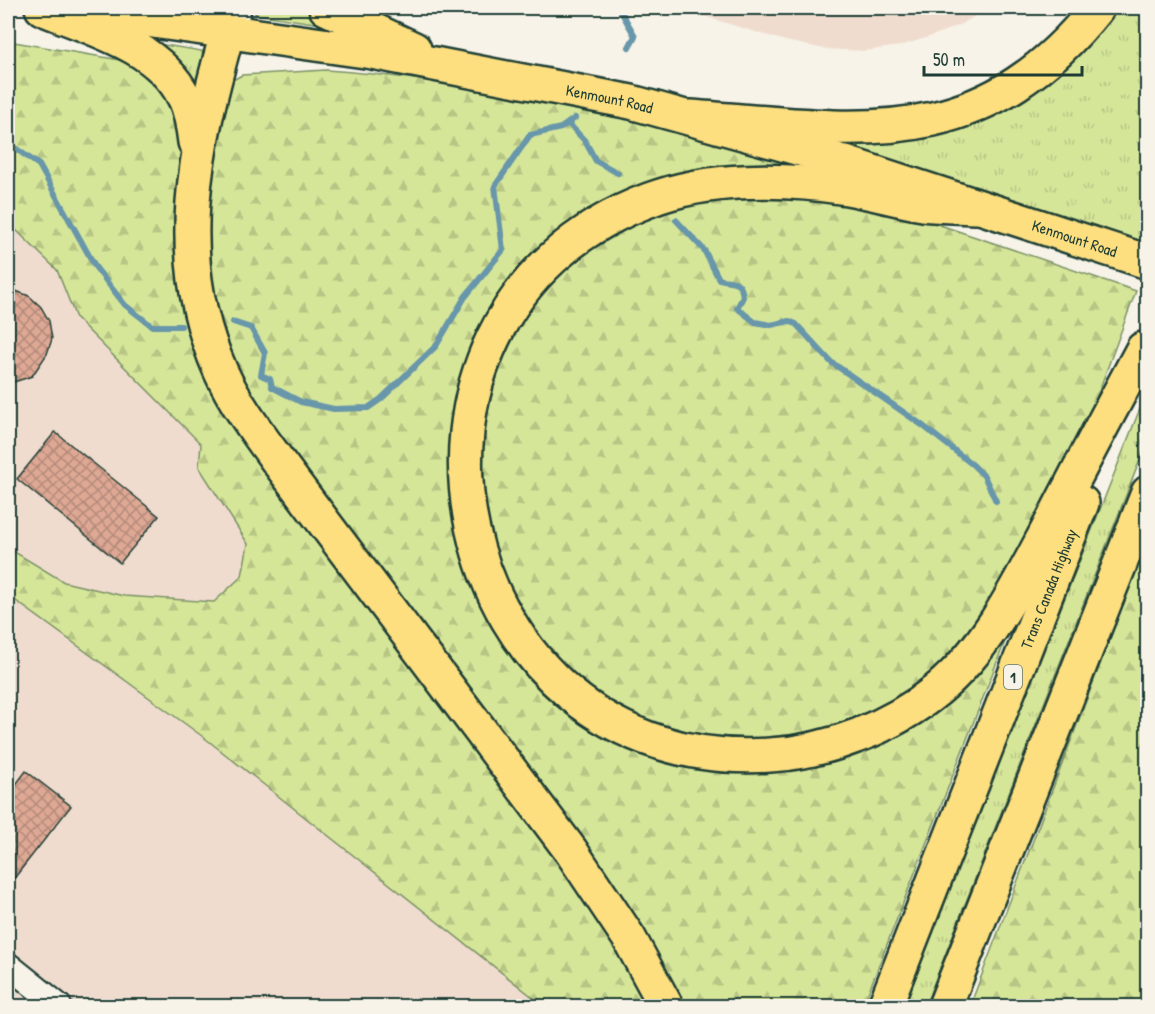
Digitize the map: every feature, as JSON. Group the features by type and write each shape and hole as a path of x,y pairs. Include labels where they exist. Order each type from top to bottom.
{"main road":[{"path":"42,8 128,44 165,72 185,98 199,161"},
{"name":"Kenmount Road","path":"56,8 230,21 291,41 448,65 621,100 690,117 814,153 1148,262"},
{"path":"326,8 448,65"},
{"path":"690,117 867,128 932,120 978,104 1011,87 1062,47 1097,8"},
{"path":"230,21 208,101 191,227 195,292 207,337 227,383 280,464 572,851 629,938 666,1006"},
{"path":"976,207 925,204 848,188 809,184 727,183 687,189 652,198 596,225 564,248 521,293 502,320 475,389 464,459 466,499 482,570 495,597 529,651 552,677 578,700 610,721 641,736 675,747 712,755 749,757 817,748 879,725 912,708 939,688 964,663 1007,606 1145,343"},
{"name":"Trans Canada Highway","path":"885,1006 1145,343"},
{"path":"945,1006 1148,493"}],"street":[{"path":"8,965 59,1006"}],"shaded area":[{"path":"677,8 988,8 962,24 932,36 900,46 864,51 825,49 785,41"},
{"path":"8,227 16,230 57,270 76,318 201,444 199,467 248,544 242,576 214,602 124,596 64,582 8,548"},
{"path":"8,595 206,739 544,1006 73,1006 8,953"},
{"path":"8,977 44,1006 8,1006"}],"green space":[{"path":"257,8 313,8 353,29 255,14"},
{"path":"1107,8 1147,8 1147,243 817,135 919,132"},
{"path":"8,41 132,62 156,81 184,128 186,301 561,855 654,1006 544,1006 206,739 8,595 8,548 64,582 124,596 214,602 242,576 248,544 199,467 201,444 76,318 57,270 16,230 8,227"},
{"path":"140,41 208,52 198,106"},
{"path":"326,70 452,84 578,108 702,138 824,174 609,205 577,224 547,249 497,309 462,544 485,605 571,709 599,729 665,757 727,766 823,756 1016,613 863,1006 678,1006 248,401 211,317 203,203 229,82 242,75"},
{"path":"803,193 925,220 1136,291 1076,453 1002,599 924,687 819,739 690,741 601,704 530,637 489,561 475,429 505,344 560,268 670,204"},
{"path":"1147,391 1147,442 925,1006 903,1006"},
{"path":"1147,541 1148,589 1143,648 1148,685 1147,1006 970,1006"}],"building":[{"path":"8,288 29,296 41,307 49,321 52,339 47,354 32,376 8,384"},
{"path":"55,432 159,516 120,563 17,479"},
{"path":"26,771 71,806 8,886 8,795"}],"waterway":[{"path":"619,8 635,36 629,47"},
{"path":"233,322 251,328 265,353 261,375 270,379 272,387 301,402 334,409 368,408 381,399 436,346 465,297 503,250 495,186 530,135 561,128 575,118"},
{"path":"569,124 585,141 596,161 618,173"},
{"path":"8,143 39,165 96,268 125,305 152,326 181,326"},
{"path":"676,220 704,250 719,279 738,284 743,297 737,308 755,322 771,325 789,321 796,324 831,362 922,425 973,465 984,476 996,501"}]}
